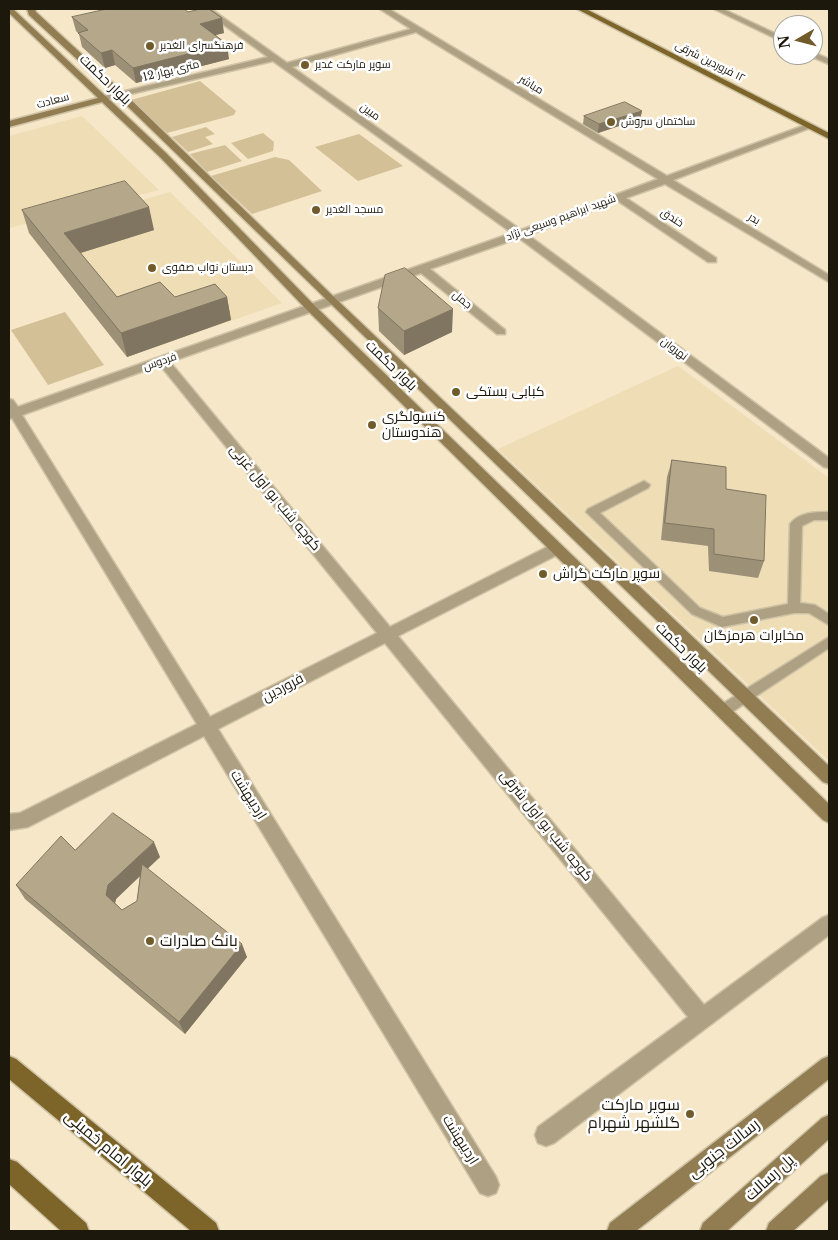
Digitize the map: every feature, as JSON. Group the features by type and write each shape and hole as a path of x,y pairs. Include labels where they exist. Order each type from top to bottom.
{"main road":[{"name":"١٢ فروردین شرقی","path":"581,9 829,136"},
{"path":"812,116 821,120"},
{"name":"بلوار امام خمینی","path":"9,1066 208,1231"},
{"path":"9,1170 78,1231"}],"street":[{"name":"بلوار حکمت","path":"9,9 163,155 311,308 556,549 724,710 829,815"},
{"name":"بلوار حکمت","path":"31,9 32,14 121,95 332,301 829,777"},
{"name":"مبین","path":"206,9 520,234"},
{"name":"مباشر","path":"384,9 666,180"},
{"path":"718,9 773,35"},
{"path":"286,66 418,29"},
{"name":"12 متری بهار","path":"103,99 274,58"},
{"name":"سعادت","path":"9,124 103,99"},
{"name":"شهید ابراهیم وسیعی نژاد","path":"311,308 520,234 811,126"},
{"name":"بدر","path":"666,180 829,278"},
{"name":"خندق","path":"618,197 712,260"},
{"name":"نهروان","path":"520,234 829,464"},
{"name":"جمل","path":"422,268 501,332"},
{"name":"فردوس","path":"11,410 163,361 311,308"},
{"name":"کوچه شب بو اول غربی","path":"163,361 264,487 388,633"},
{"name":"اردیبهشت","path":"11,410 488,1186"},
{"name":"فروردین","path":"9,822 22,821 556,549"},
{"name":"کوچه شب بو اول شرقی","path":"388,633 703,1019"},
{"path":"546,1135 829,924"},
{"name":"رسالت جنوبی","path":"618,1231 829,1066"},
{"name":"پل رسالت","path":"711,1231 829,1125"},
{"path":"777,1231 829,1184"}],"lane":[{"path":"644,485 592,512 696,611 722,622 794,608 811,608 829,620"},
{"path":"794,608 796,524 812,516 829,516"},
{"path":"724,710 829,642"}],"shaded area":[{"path":"200,81 236,111 234,115 167,133 131,100"},
{"path":"82,116 159,190 9,228 9,136"},
{"path":"206,127 215,134 205,137 213,144 188,152 172,137"},
{"path":"263,133 274,142 273,151 248,159 231,143"},
{"path":"359,134 403,166 358,181 315,147"},
{"path":"225,145 242,161 207,172 190,154"},
{"path":"275,157 289,160 322,191 252,214 211,176"},
{"name":"دبستان نواب صفوی","path":"170,192 282,303 127,357 29,233"},
{"path":"65,312 104,365 48,385 11,330"},
{"name":"مخابرات هرمزگان","path":"678,366 829,478 829,761 498,449"}],"building":[{"name":"فرهنگسرای الغدیر","path":"107,9 184,9 188,12 209,9 222,18 200,24 227,44 133,68 112,50 101,53 78,33 88,30 72,17"},
{"path":"625,102 642,111 599,124 584,116"},
{"path":"125,181 149,207 64,233 117,297 160,282 175,297 215,284 227,297 121,333 22,210"},
{"path":"405,268 453,309 404,331 378,308 385,275"},
{"path":"672,460 726,467 726,489 766,495 764,561 714,554 714,529 665,523"},
{"name":"بانک صادرات","path":"113,813 154,842 108,885 106,895 122,910 137,901 142,864 242,944 179,1022 16,885 61,836 75,850"}],"place":[{"name":"فرهنگسرای الغدیر","path":"150,46"},
{"name":"سوپر مارکت غدیر","path":"305,65"},
{"name":"ساختمان سروش","path":"611,122"},
{"name":"مسجد الغدیر","path":"316,210"},
{"name":"دبستان نواب صفوی","path":"152,268"},
{"name":"کبابی بستکی","path":"456,392"},
{"name":"کنسولگری هندوستان","path":"372,425"},
{"name":"سوپر مارکت گراش","path":"543,574"},
{"name":"مخابرات هرمزگان","path":"754,620"},
{"name":"بانک صادرات","path":"150,941"},
{"name":"سوپر مارکت گلشهر شهرام","path":"690,1114"}]}
